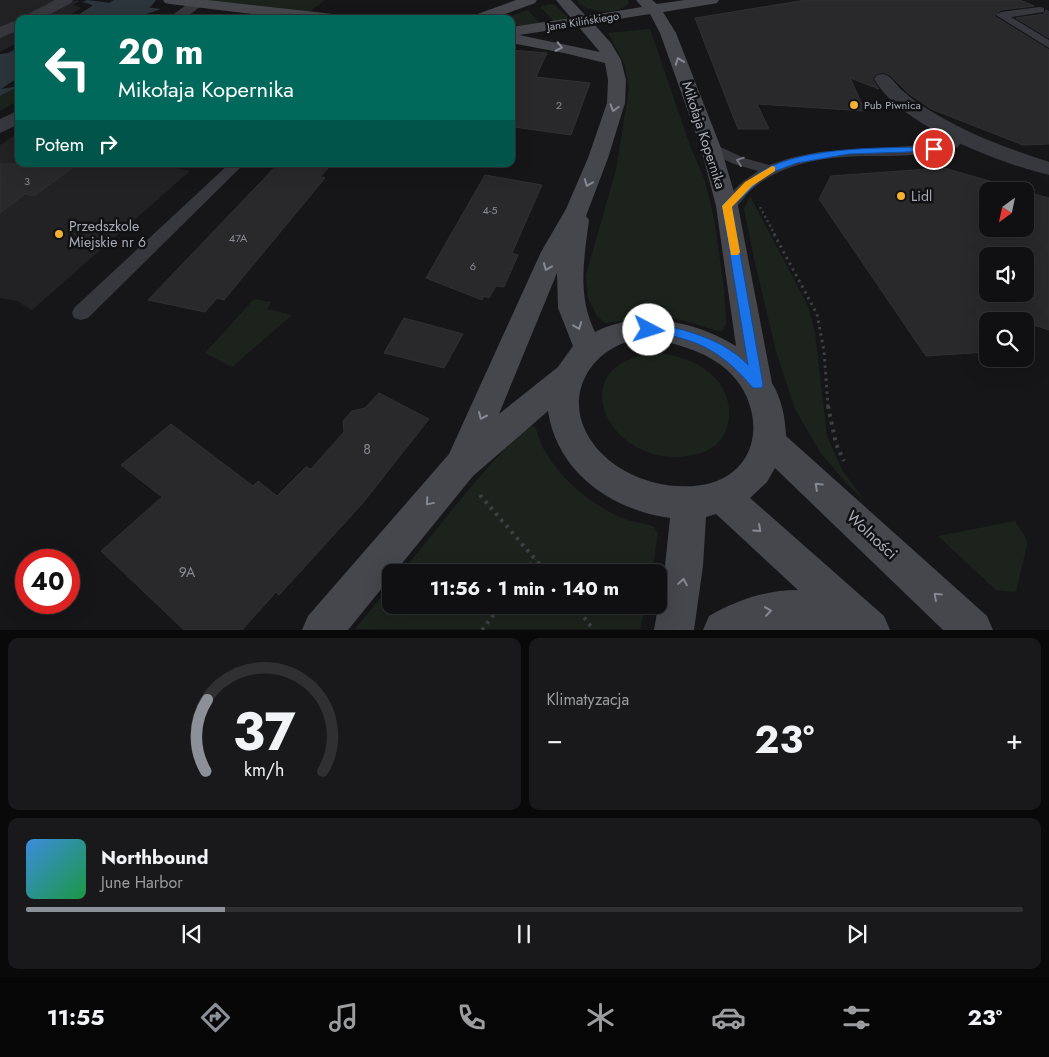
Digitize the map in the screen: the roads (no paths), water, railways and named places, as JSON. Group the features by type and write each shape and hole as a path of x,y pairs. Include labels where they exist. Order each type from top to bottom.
{"main road":[{"path":"488,15 530,0"},
{"path":"470,479 553,252 578,208 598,158 616,103 617,80 613,60 605,46 564,0"},
{"name":"Jana Kilińskiego","path":"515,31 583,21 649,5 712,0"},
{"path":"176,1 299,15"},
{"name":"Mikołaja Kopernika","path":"649,5 668,33 711,148 727,206 757,384"},
{"path":"515,40 556,46 613,60"},
{"path":"578,208 570,277 571,302 577,324 589,350"},
{"path":"662,330 690,336 716,347 739,363 757,384 770,412 770,442 762,464 745,483 705,499 658,500 629,491 603,476 584,456 570,434 563,412 564,390 569,375 577,361 589,350 610,337 635,331 662,330"},
{"path":"322,630 569,375"},
{"name":"Wolności","path":"770,442 972,630"},
{"path":"705,499 863,623"},
{"path":"674,630 683,583 688,538 705,499"},
{"path":"723,630 755,613 783,609 863,623"}],"street":[{"path":"37,15 66,0"},
{"path":"180,15 198,3"},
{"path":"0,33 15,26"},
{"path":"883,79 891,92 906,105 933,122 1049,169"},
{"path":"0,127 15,118"}],"lane":[{"path":"1040,10 1001,15 1049,45"},
{"path":"727,206 749,184 770,170 796,160 831,153 941,148 953,144 959,134"},
{"path":"711,148 739,161 770,170"},
{"path":"81,313 234,167"}],"waterway":[{"path":"113,15 139,0"}],"place":[{"name":"Pub Piwnica","path":"854,105"},
{"name":"Lidl","path":"901,196"},
{"name":"Przedszkole Miejskie nr 6","path":"59,234"}]}
